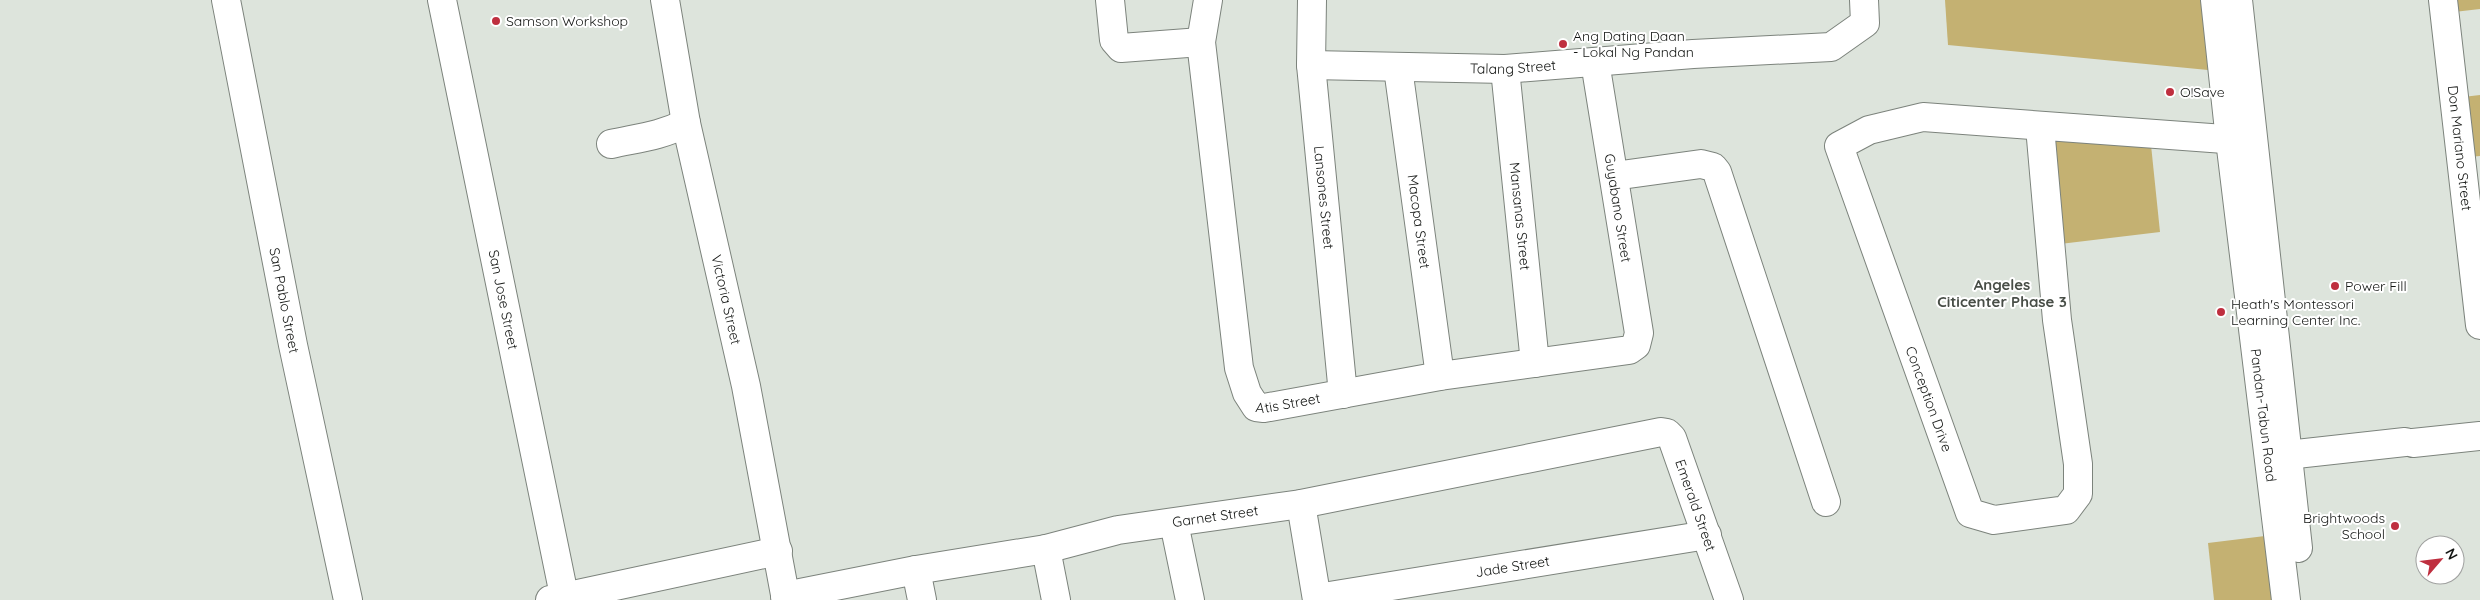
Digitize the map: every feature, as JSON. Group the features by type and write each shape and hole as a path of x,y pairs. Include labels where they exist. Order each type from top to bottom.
{"street":[{"name":"San Pablo Street","path":"226,0 293,345 348,600"},
{"name":"San Jose Street","path":"442,0 560,599"},
{"name":"Victoria Street","path":"665,0 686,123 746,386 786,598"},
{"path":"1110,0 1114,40 1121,48 1200,42"},
{"name":"Atis Street","path":"1208,0 1200,42 1239,368 1247,393 1256,407 1264,408 1440,376 1629,350"},
{"name":"Lansones Street","path":"1312,0 1311,65 1343,394"},
{"name":"Talang Street","path":"1311,65 1505,69 1692,54 1831,47 1865,23 1864,0"},
{"name":"Pandan-Tabun Road","path":"2215,0 2241,141 2287,455 2304,600"},
{"name":"Pandan-Tabun Road","path":"2238,0 2241,141 2286,600"},
{"name":"Don Mariano Street","path":"2442,0 2480,325"},
{"name":"Guyabano Street","path":"1595,62 1639,333 1636,345 1629,350"},
{"name":"Macopa Street","path":"1398,68 1440,376"},
{"name":"Mansanas Street","path":"1505,69 1535,363"},
{"name":"Conception Drive","path":"1923,117 2040,127 2057,320 2078,464 2078,494 2066,510 1994,520 1970,513 1853,190 1839,146 1869,130 1888,123 1923,117"},
{"path":"612,144 669,132 686,123"},
{"path":"2040,127 2241,141"},
{"path":"1614,176 1701,164 1713,167 1717,172 1826,502"},
{"name":"Emerald Street","path":"1645,436 1661,432 1667,433 1672,438 1729,600"},
{"name":"Garnet Street","path":"786,598 916,570 1046,549 1118,530 1301,504 1645,436"},
{"path":"2287,455 2480,436"},
{"path":"1301,504 1317,599"},
{"path":"1174,523 1190,600"},
{"name":"Jade Street","path":"1317,599 1707,536"},
{"path":"1046,549 1056,600"},
{"path":"560,599 778,551"},
{"path":"916,570 922,600"}],"shaded area":[{"path":"1945,0 2201,0 2208,70 1948,45"},
{"path":"2453,0 2480,0 2480,9 2454,12"},
{"path":"2480,95 2480,156 2469,157 2463,97"},
{"path":"2059,139 2151,145 2160,232 2060,244 2054,142"},
{"path":"2265,536 2272,600 2214,600 2208,543"}],"place":[{"name":"Samson Workshop","path":"496,21"},
{"name":"Ang Dating Daan - Lokal Ng Pandan","path":"1563,44"},
{"name":"O!Save","path":"2170,92"},
{"name":"Power Fill","path":"2335,286"},
{"name":"Heath's Montessori Learning Center Inc.","path":"2221,312"},
{"name":"Brightwoods School","path":"2395,526"}],"district":[{"name":"Angeles Citicenter Phase 3","path":"2002,292"}]}
